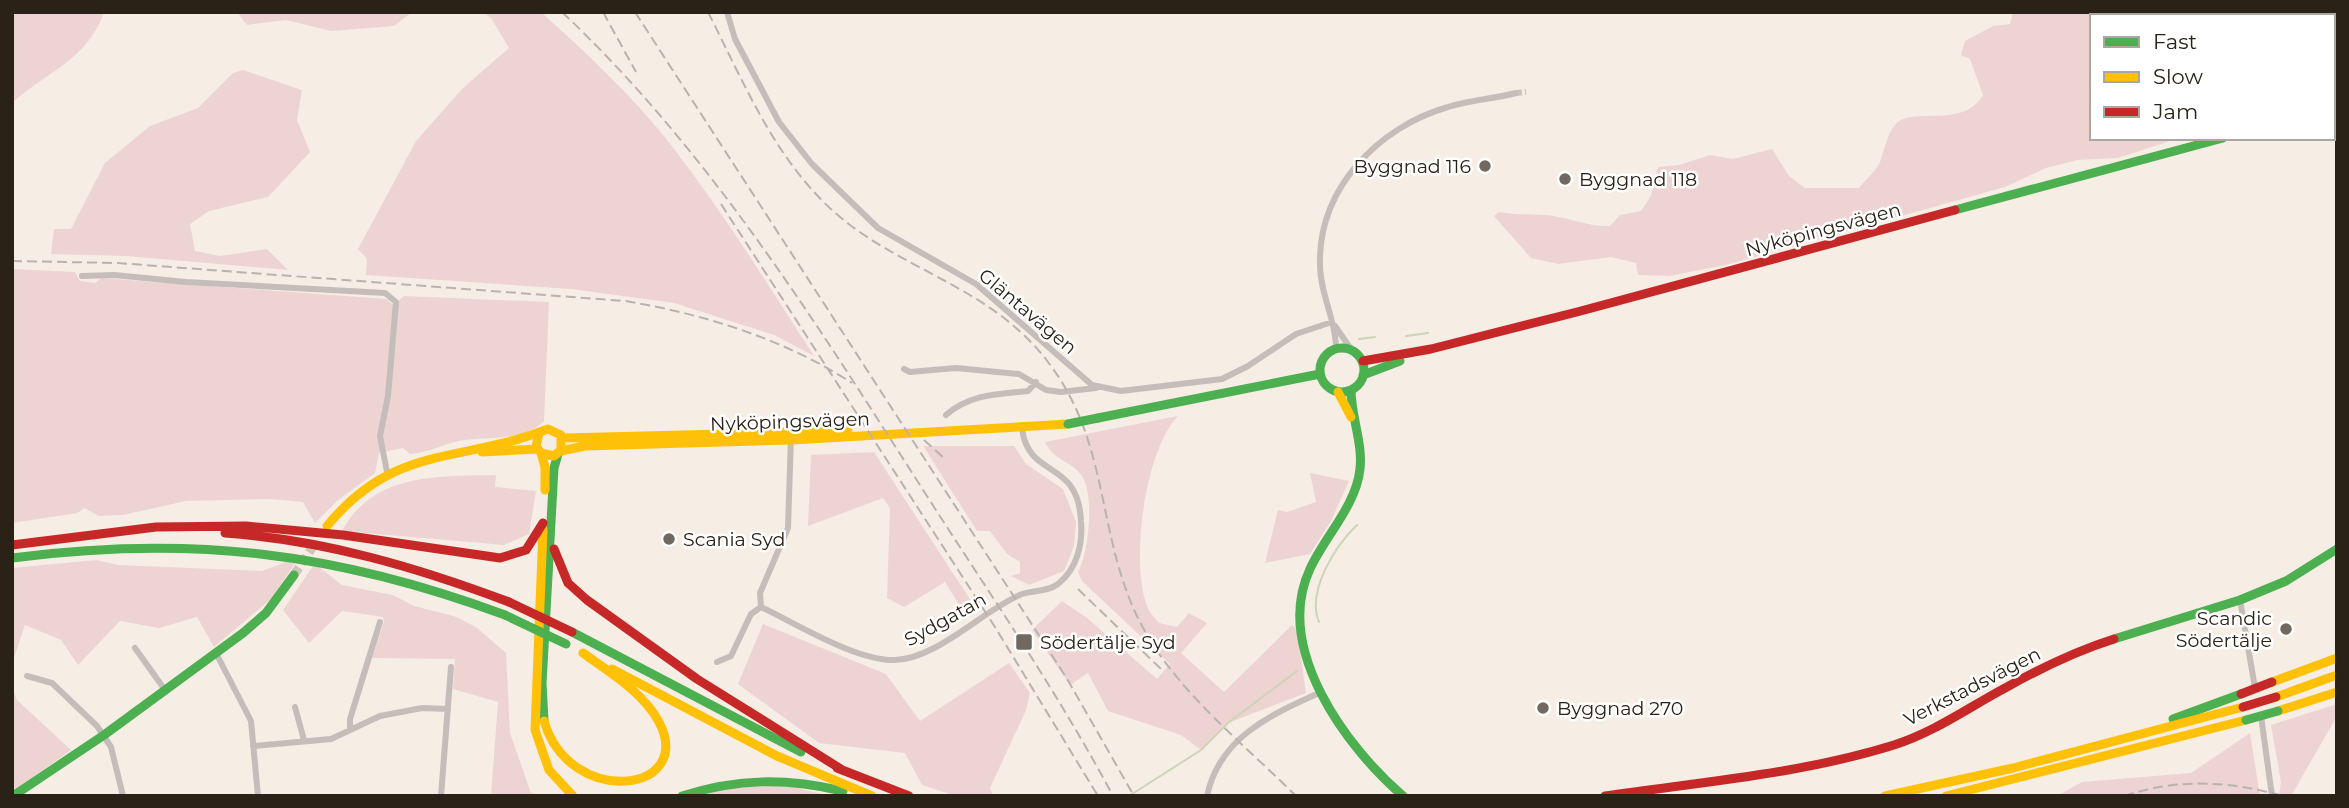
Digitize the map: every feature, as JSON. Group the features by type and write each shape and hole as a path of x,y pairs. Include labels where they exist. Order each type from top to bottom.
{"main road":[{"name":"Nyköpingsvägen","path":"1363,361 1431,349 1591,309 2216,140"},
{"path":"1338,392 1352,390 1358,386 1363,375 1363,361 1351,349 1336,348 1321,361 1320,374 1325,384 1338,392 1354,421"},
{"name":"Nyköpingsvägen","path":"1363,375 1431,349"},
{"name":"Nyköpingsvägen","path":"1294,377 1321,361"},
{"name":"Nyköpingsvägen","path":"559,453 585,446 1022,429 1068,424 1252,389 1294,377 1320,374"},
{"path":"1352,390 1359,478 1304,585 1300,609 1303,645 1320,693 1358,751 1384,782 1403,796"},
{"path":"327,526 363,487 387,472 431,457 552,429 563,438 554,468 543,687 544,720 557,758 582,783"},
{"path":"539,434 539,451 546,483 535,730 549,770 573,796"},
{"name":"Nyköpingsvägen","path":"563,438 791,437"},
{"path":"431,457 539,451 549,457 559,453"},
{"path":"12,545 190,524 343,535 500,558 526,550 543,523"},
{"path":"109,533 235,534 324,545 447,577 572,632 781,744 909,796"},
{"path":"551,534 558,563 577,592 697,679 844,771"},
{"path":"12,558 67,550 158,544 263,550 385,573 505,615 566,644 777,756 872,796"},
{"name":"Verkstadsvägen","path":"1605,796 1819,764 1895,745 1950,721 2006,687 2077,651 2241,600 2286,581 2337,549"},
{"path":"13,796 28,792 216,653 266,613 294,575"},
{"path":"2299,671 2337,651"},
{"path":"583,653 643,701 662,727 665,748 659,770 643,786 632,791"},
{"path":"2118,741 2337,658"},
{"path":"1885,796 2013,768 2118,741 2243,707 2337,675"},
{"path":"1946,796 2246,720 2337,692"},
{"path":"682,796 713,785 761,778 796,780 865,796"}],"street":[{"name":"Gläntavägen","path":"727,12 735,39 779,122 812,164 878,229 976,284 1042,340 1081,378 1097,387"},
{"path":"1336,348 1321,282 1320,243 1329,209 1349,173 1371,148 1405,125 1446,107 1516,93"},
{"path":"82,276 114,275 186,282 385,293 396,302 388,396 380,436 387,472"},
{"path":"904,369 910,372 956,368 1019,374 1046,390 1061,392 1097,387 1133,390 1222,379 1248,366 1296,334 1332,322"},
{"path":"1332,322 1351,349"},
{"path":"946,415 957,405 975,397 1028,391 1036,382"},
{"name":"Sydgatan","path":"761,607 856,651 896,660 922,654 1024,593 1058,584 1072,569 1079,553 1080,507 1070,482 1028,453 1022,429"},
{"path":"718,662 732,656 751,614 761,607 760,593 788,528 791,437"},
{"path":"2241,600 2267,750 2272,796"},
{"path":"350,729 350,719 380,622"},
{"path":"135,648 165,690"},
{"path":"216,653 251,721 258,796"},
{"path":"441,796 451,667"},
{"path":"27,676 52,683 104,735 111,748 123,796"},
{"path":"1207,796 1217,764 1237,739 1257,724 1320,693"},
{"path":"295,707 304,740"},
{"path":"253,746 331,739 380,716 422,708 448,709"}],"shaded area":[{"path":"12,12 104,12 88,42 77,53 12,103"},
{"path":"237,12 412,12 394,26 331,31 286,20 247,25"},
{"path":"483,12 541,12 625,92 671,145 709,196 814,356 774,335 674,303 571,289 366,275 367,259 358,249 416,141 463,88 509,48 491,18"},
{"path":"2013,12 2337,12 2337,91 2335,14 2090,14 2090,140 2173,140 2118,158 2077,160 2046,168 2005,187 1726,265 1669,276 1638,275 1636,263 1611,257 1558,264 1531,258 1494,216 1499,212 1544,215 1610,226 1620,215 1641,211 1651,196 1658,167 1679,165 1710,155 1733,159 1772,149 1789,176 1805,188 1859,188 1878,165 1889,135 1898,122 1906,118 1953,114 1975,105 1983,95 1970,59 1961,55 1965,41 1993,26 2010,24"},
{"path":"243,70 302,90 297,120 310,152 268,197 209,211 190,224 195,251 220,256 267,249 288,270 126,256 51,254 54,229 71,229 105,163 150,126 198,108 233,73"},
{"path":"12,269 75,272 80,281 95,283 101,278 386,299 394,305 404,296 549,302 544,421 527,432 516,435 464,440 410,454 403,448 379,453 375,473 337,501 315,523 303,502 270,499 186,501 123,515 99,516 84,508 78,513 12,523"},
{"path":"1178,416 1166,432 1157,454 1144,507 1140,562 1142,586 1148,608 1159,623 1177,627 1189,613 1207,623 1181,653 1224,692 1292,625 1297,630 1306,693 1228,723 1201,750 1181,735 1108,711 1088,673 1070,685 1032,630 1062,601 1087,618 1157,679 1170,664 1082,581 1078,572 1085,551 1089,523 1085,483 1077,470 1052,453 1045,442"},
{"path":"923,446 1014,446 1026,464 1063,489 1076,522 1074,546 1064,571 1029,585 1011,576 1020,573 1020,562 1007,554 990,531 977,531"},
{"path":"874,452 977,610 966,616 945,582 904,607 887,598 890,508 883,498 808,526 811,455"},
{"path":"1310,473 1349,481 1331,521 1310,554 1265,563 1278,510 1287,512 1316,502"},
{"path":"496,475 495,487 536,491 529,534 504,545 342,531 355,512 371,498 389,488 430,478"},
{"path":"96,560 118,565 262,571 286,562 295,563 272,598 214,647 197,617 159,628 120,621 78,665 61,640 25,625 12,664 12,568"},
{"path":"313,566 319,567 342,585 393,595 414,606 457,617 477,628 506,653 510,733 531,793 543,796 491,796 498,702 453,689 455,659 372,658 384,622 383,617 342,611 309,643 283,610"},
{"path":"763,624 886,674 920,721 1009,663 1030,693 1026,710 990,788 993,796 956,796 922,785 905,753 819,743 738,684"},
{"path":"12,688 17,700 71,750 12,792"},
{"path":"2337,704 2337,716 2291,796 2279,796 2281,782 2271,725"},
{"path":"2250,733 2260,796 2057,796 2082,782 2191,773"},
{"path":"793,787 830,796 699,796 731,788"}],"waterway":[{"path":"1406,336 1428,333"},
{"path":"1359,339 1375,337"},
{"path":"1319,622 1316,597 1325,569 1340,544 1357,525"},
{"path":"1129,796 1201,750 1228,723 1297,671"}],"tunnel":[{"path":"1516,93 1526,92"},
{"path":"294,575 316,542"}],"railway":[{"path":"562,12 615,65 664,120 710,177 797,296 1018,637 1091,755 1113,796"},
{"path":"603,12 636,72"},
{"path":"635,12 1066,677 1134,796"},
{"path":"708,12 767,128 804,180 825,204 876,242 980,301 1004,318 1027,338 1048,362 1067,391 1081,421 1099,481 1121,574 1146,633 1163,659 1204,708 1296,796"},
{"path":"721,204 995,627 1098,796"},
{"path":"12,261 118,263 625,301 684,313 743,330 799,353 852,383"},
{"path":"924,440 944,458"},
{"path":"1078,589 1161,669"},
{"path":"2124,796 2184,784 2243,787 2283,796"}],"traffic: fast":[{"path":"1955,210 2216,140"},
{"path":"1342,348 1351,349 1358,354 1363,361 1364,370 1363,379 1358,386 1351,391 1342,392 1333,391 1326,386 1321,379 1320,370 1321,361 1326,354 1333,349 1342,348"},
{"path":"1363,375 1400,361"},
{"path":"1098,418 1320,374"},
{"path":"1351,390 1360,449 1360,469 1353,496 1310,569 1301,599 1301,631 1308,663 1321,694 1359,751 1403,796"},
{"path":"1068,424 1098,418"},
{"path":"544,721 542,683 554,468 558,454"},
{"path":"12,558 141,548 262,554 382,576 505,615"},
{"path":"2114,639 2240,600 2286,581 2337,549"},
{"path":"13,796 104,735 243,633 266,613 294,575"},
{"path":"505,615 566,644"},
{"path":"572,632 801,752"},
{"path":"2173,719 2241,694"},
{"path":"2246,720 2278,711"},
{"path":"682,796 723,786 762,782 802,784 843,791"}],"traffic: slow":[{"path":"1338,392 1351,417"},
{"path":"561,451 585,446 791,440 1068,424"},
{"path":"327,526 352,499 403,468 516,440 548,429 561,435 561,450 554,456 541,453 536,446 539,434"},
{"path":"563,438 848,431"},
{"path":"482,452 538,449"},
{"path":"541,453 545,467 545,490"},
{"path":"543,529 535,730 549,770 573,796"},
{"path":"544,721 558,749 578,768 601,779 625,781 645,776 660,764 666,746 659,722 652,711 625,683 583,653"},
{"path":"2272,682 2337,658"},
{"path":"612,669 777,756 872,796"},
{"path":"2276,697 2337,675"},
{"path":"2278,711 2337,692"},
{"path":"1885,796 2013,768 2243,707"},
{"path":"1946,796 2246,720"}],"traffic: jam":[{"path":"1363,361 1431,349 1577,312 1955,210"},
{"path":"12,545 156,527 246,526 343,535 500,558 526,550 543,523"},
{"path":"225,533 298,542 369,557 439,577 509,602"},
{"path":"554,549 568,583 587,600 697,679 844,771"},
{"path":"509,602 572,632"},
{"path":"1605,796 1787,770 1894,745 1938,726 2046,667 2114,639"},
{"path":"2241,694 2272,682"},
{"path":"2243,707 2276,697"},
{"path":"837,768 909,796"}],"place":[{"name":"Byggnad 116","path":"1485,166"},
{"name":"Byggnad 118","path":"1565,179"},
{"name":"Scania Syd","path":"669,539"},
{"name":"Scandic Södertälje","path":"2286,629"},
{"name":"Södertälje Syd","path":"1024,642"},
{"name":"Byggnad 270","path":"1543,708"}]}
